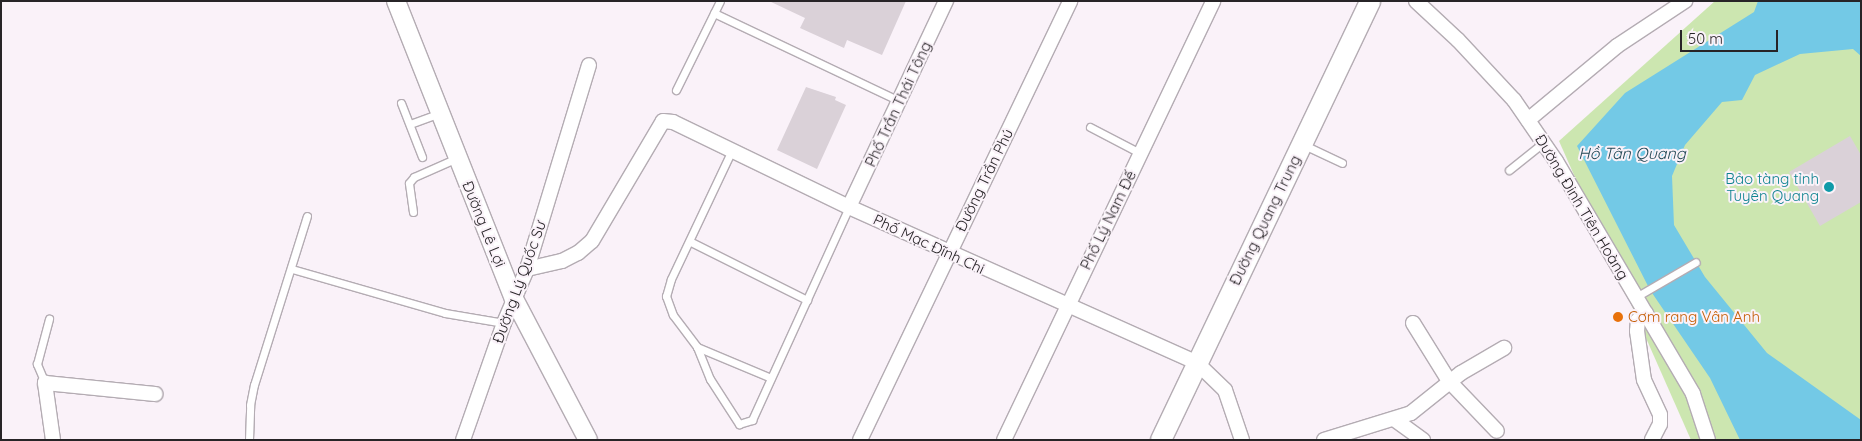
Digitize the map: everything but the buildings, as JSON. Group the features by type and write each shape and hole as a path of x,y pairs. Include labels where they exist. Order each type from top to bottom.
{"main road":[{"name":"Đường Quang Trung","path":"1161,440 1370,1"}],"street":[{"name":"Đường Lê Lợi","path":"396,1 514,298 588,440"},
{"name":"Phố Trần Thái Tông","path":"849,207 946,1"},
{"name":"Đường Trần Phú","path":"860,440 1070,1"},
{"name":"Phố Lý Nam Đế","path":"1004,440 1066,306 1213,1"},
{"name":"Đường Đinh Tiên Hoàng","path":"1416,1 1458,40 1514,100 1544,142 1693,394 1708,440"},
{"path":"1528,120 1617,46 1685,1"},
{"name":"Đường Lý Quốc Sư","path":"463,440 504,323 527,268 589,65"},
{"name":"Phố Mạc Đĩnh Chi","path":"527,268 562,262 592,241 663,120 674,122 849,207 1066,306 1197,363"},
{"path":"1646,312 1638,320 1637,331 1644,380 1660,416 1660,424 1652,440"},
{"path":"1413,323 1449,382 1497,430"},
{"path":"1324,440 1373,423 1394,419 1420,408 1449,382 1504,348"},
{"path":"1197,363 1225,390 1242,440"},
{"path":"53,440 45,383 155,394"},
{"path":"1394,419 1423,440"}],"lane":[{"path":"676,90 720,1"},
{"path":"714,14 899,101"},
{"path":"401,103 422,157"},
{"path":"410,124 440,112"},
{"path":"1090,127 1140,153"},
{"path":"1509,170 1544,142"},
{"path":"1302,144 1342,163"},
{"path":"732,149 691,242 671,279 666,296 674,315 697,347 710,379 739,424 752,420 849,207"},
{"path":"413,212 409,183 414,177 458,158"},
{"path":"250,440 250,405 254,385 292,269 307,216"},
{"path":"691,242 807,300"},
{"path":"1636,297 1696,262"},
{"path":"292,269 445,313 504,323"},
{"path":"45,383 37,364 49,319"},
{"path":"697,347 771,378"}],"green space":[{"path":"1715,1 1861,1 1861,440 1691,440 1559,141"}],"water":[{"name":"Hồ Tân Quang","path":"1758,1 1861,1 1861,56 1853,49 1800,54 1755,75 1742,100 1722,102 1685,145 1672,176 1674,225 1705,277 1767,353 1861,420 1861,440 1740,440 1710,378 1650,290 1577,146 1625,93 1754,12"}],"place":[{"name":"Bảo tàng tỉnh Tuyên Quang","path":"1829,187"},
{"name":"Cơm rang Vân Anh","path":"1618,317"}]}
